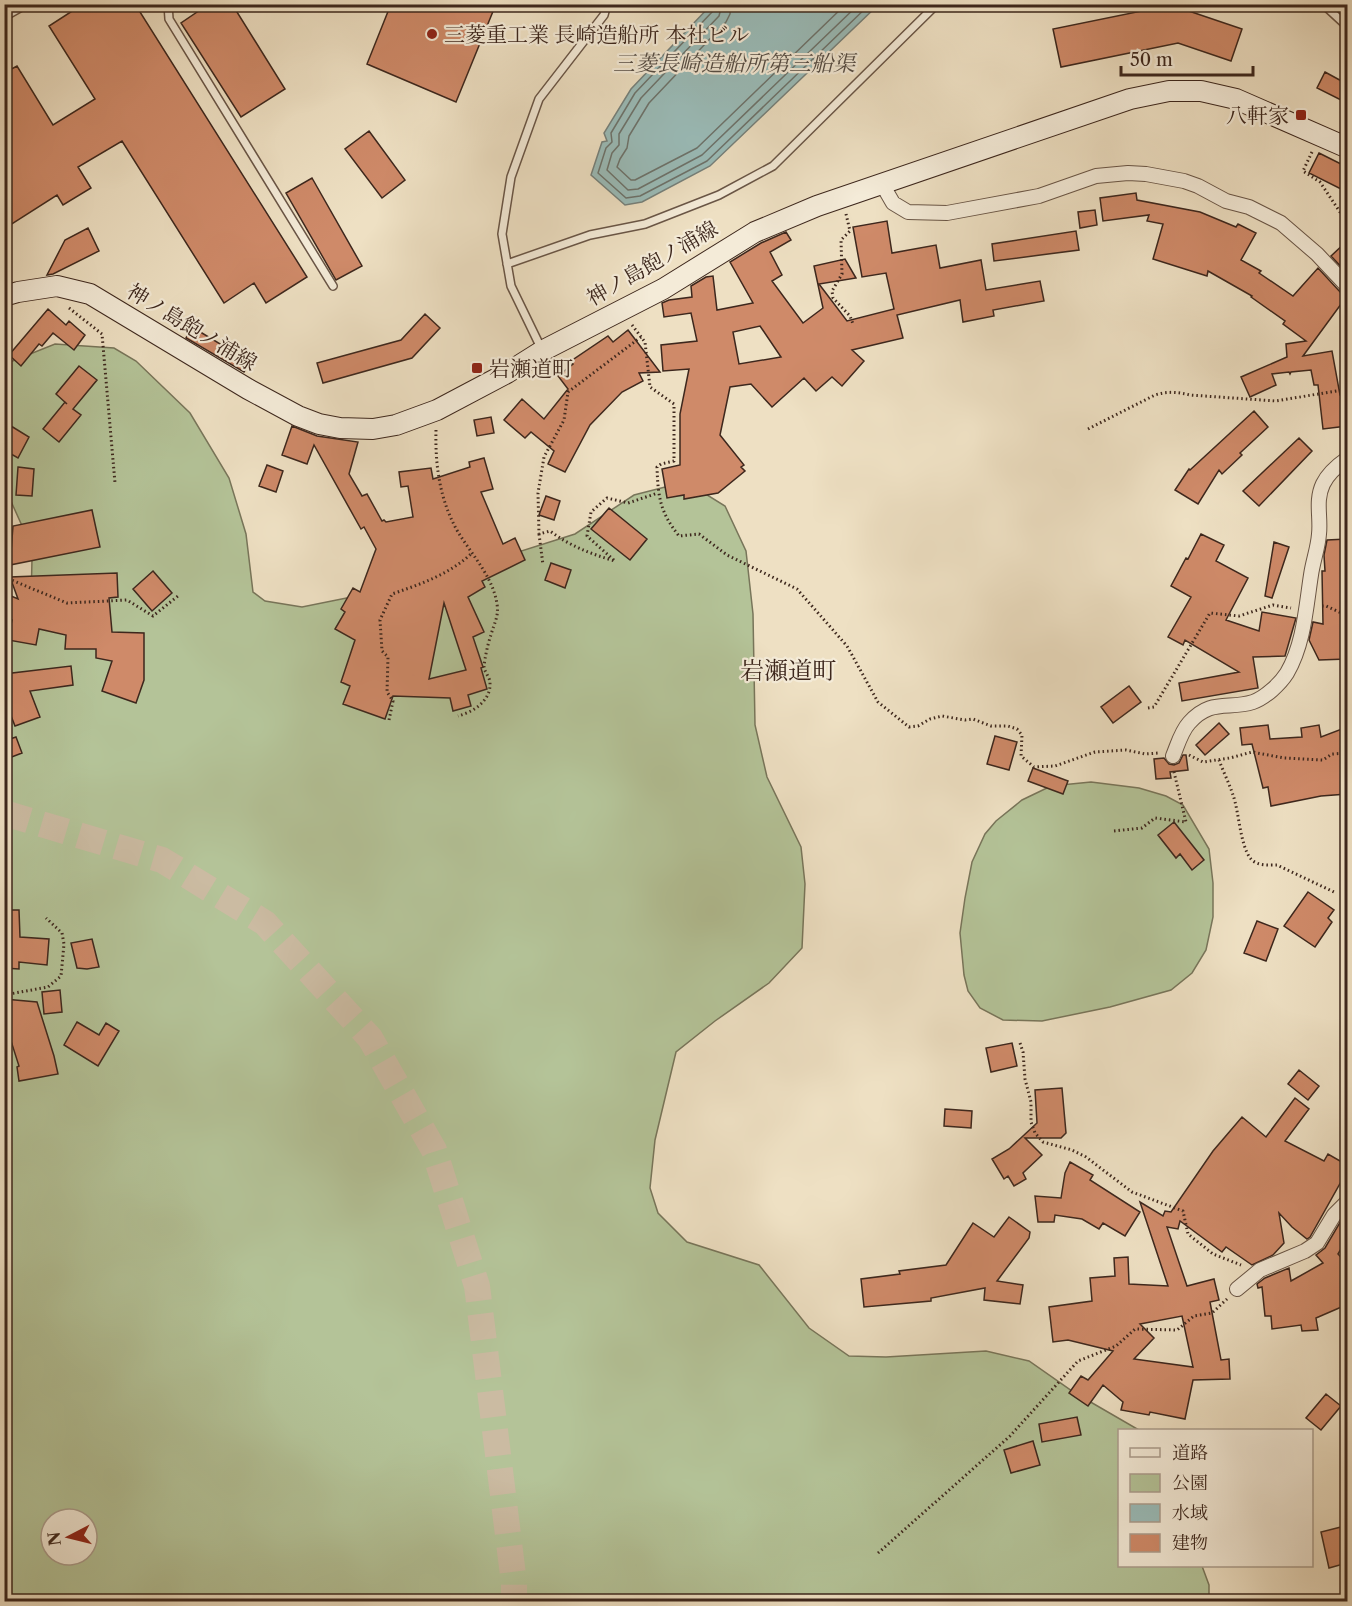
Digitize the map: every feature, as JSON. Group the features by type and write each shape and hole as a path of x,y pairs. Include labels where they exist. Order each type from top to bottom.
{"main road":[{"name":"神ノ島飽ノ浦線","path":"4,296 57,286 90,294 248,389 298,416 319,424 340,428 373,429 396,425 437,411 542,351 663,289 755,231 843,197 1109,105 1169,91 1202,91 1236,99 1347,148"}],"street":[{"path":"882,184 893,203 908,212 947,213 1039,196 1088,177 1128,172 1184,181 1226,201 1249,207 1281,223 1317,254 1347,287"},
{"path":"1172,755 1189,723 1200,714 1219,706 1251,703 1266,695 1287,673 1298,647 1306,608 1319,534 1320,493 1332,471 1347,458"},
{"path":"1237,1289 1269,1265 1317,1244 1334,1215 1347,1201"}],"lane":[{"path":"4,17 27,4"},
{"path":"168,4 169,19 333,286"},
{"path":"542,351 511,286 507,264 502,234 511,177 539,99 604,15 608,4"},
{"path":"507,264 590,235 645,224 719,195 773,166 937,4"},
{"path":"1323,4 1347,27"}],"path":[{"path":"1321,136 1303,171 1320,182 1347,224"},
{"path":"843,197 850,231 841,240 842,273 832,291 833,298 850,316 852,324"},
{"path":"63,304 102,334 115,483"},
{"path":"626,329 633,324 645,342 651,387 674,404 674,461 657,467 658,493 666,519 679,536 699,534 728,555 798,589 847,646 878,702 909,727 918,726 930,719 942,716 973,719 991,726 1008,726 1017,729 1022,735 1021,756 1034,767 1055,766 1095,752 1126,750 1189,755 1203,762 1252,752 1284,758 1323,760 1332,754 1347,753"},
{"path":"543,565 539,534 538,493 544,456 564,420 568,392 641,336"},
{"path":"1088,429 1162,393 1178,392 1190,395 1276,401 1347,389"},
{"path":"437,411 436,446 443,500 457,530 493,589 497,604 498,619 490,636 484,669 490,682 488,696 473,712 458,716"},
{"path":"539,534 550,531 588,553 615,561 587,536 591,512 607,498 628,503 658,493"},
{"path":"389,720 393,701 387,692 388,657 382,651 380,621 392,594 459,566 472,553"},
{"path":"4,577 67,603 127,600 153,616 178,596"},
{"path":"1148,708 1154,707 1210,613 1239,616 1273,605 1295,609 1326,606 1347,616"},
{"path":"1114,831 1142,828 1155,818 1186,822 1176,783 1172,755"},
{"path":"1219,760 1233,795 1243,839 1250,858 1256,863 1277,864 1334,892"},
{"path":"4,995 48,987 61,976 64,951 62,933 46,918"},
{"path":"1020,1043 1031,1102 1031,1122 1042,1142 1086,1156 1132,1192 1183,1211 1188,1234 1214,1254 1233,1261 1255,1275"},
{"path":"878,1553 1010,1436 1078,1361 1116,1346 1135,1329 1177,1330 1194,1316 1212,1313 1237,1289"}],"green space":[{"path":"55,344 114,348 136,361 190,413 229,478 246,534 253,592 265,601 302,607 421,583 575,534 634,495 669,486 696,488 725,506 746,551 753,614 755,725 767,777 801,847 805,884 802,948 769,983 676,1052 655,1140 650,1188 658,1213 687,1242 759,1265 809,1328 849,1356 886,1357 986,1351 1029,1361 1075,1393 1137,1429 1118,1429 1118,1567 1202,1567 1209,1585 1209,1601 5,1601 4,1001 8,996 5,930 5,627 31,601 32,559 23,528 5,488 5,364"},
{"path":"1091,782 1139,788 1166,796 1183,805 1209,849 1213,883 1213,917 1206,950 1192,973 1171,990 1110,1007 1042,1021 1003,1020 980,1008 968,991 964,975 960,933 972,862 985,834 996,821 1022,800 1051,786"}],"water":[{"name":"三菱長崎造船所第三船渠","path":"711,5 878,5 710,166 642,202 625,205 591,175 602,142 607,141 604,133 631,89"}],"building":[{"path":"83,4 135,4 307,277 266,303 254,283 224,303 122,141 78,167 91,188 63,205 57,195 4,229 4,73 17,66 53,125 95,99 49,26"},
{"path":"209,4 232,4 285,89 241,117 181,23"},
{"name":"三菱重工業 長崎造船所 本社ビル","path":"391,4 496,4 456,102 367,64"},
{"path":"1171,5 1242,29 1231,61 1178,43 1061,67 1053,29"},
{"path":"1325,72 1347,84 1347,103 1317,88"},
{"path":"369,131 405,180 382,198 345,149"},
{"path":"1319,153 1347,167 1347,192 1309,173"},
{"path":"312,178 362,266 336,280 286,193"},
{"path":"1136,193 1137,200 1200,212 1236,227 1238,224 1256,233 1241,260 1261,271 1259,273 1293,296 1318,268 1341,293 1347,296 1303,356 1332,351 1340,395 1347,394 1347,426 1323,429 1318,385 1314,385 1311,370 1290,374 1289,372 1272,374 1276,385 1250,397 1241,377 1287,357 1286,344 1306,341 1283,324 1285,321 1252,296 1208,271 1207,276 1153,259 1163,224 1147,221 1149,215 1103,221 1100,198"},
{"path":"1095,210 1097,225 1080,228 1078,212"},
{"path":"887,221 892,253 936,245 940,268 981,260 986,290 1040,281 1044,301 993,310 994,316 963,322 960,300 897,315 903,338 852,350 864,361 842,386 832,377 816,391 804,378 772,407 751,384 730,387 720,435 744,465 741,467 745,471 718,493 684,499 684,495 667,498 662,469 680,465 680,414 689,369 663,371 661,345 697,341 691,313 664,317 662,303 692,297 691,286 706,277 713,276 717,310 753,303 730,262 761,243 786,232 791,240 770,252 782,275 772,281 803,323 823,308 814,266 845,259 856,278 819,284 847,321 894,309 886,273 862,277 853,227","holes":["760,326 781,357 739,364 733,332"]},
{"path":"88,228 99,251 47,275 65,240"},
{"path":"1076,231 1079,250 994,261 992,244"},
{"path":"1347,241 1347,273 1331,256"},
{"path":"48,309 66,325 69,321 85,335 74,350 53,333 42,346 39,344 21,366 9,355"},
{"path":"425,314 440,328 412,358 323,383 317,363 401,340"},
{"path":"192,327 251,360 244,372 186,338"},
{"path":"628,330 660,372 639,373 643,381 622,392 590,425 565,472 548,464 554,451 531,432 525,438 504,420 522,399 544,419 568,389 558,376 573,364 571,361 608,336 613,342"},
{"path":"79,366 97,380 73,409 81,415 59,442 43,429 65,402 56,394"},
{"path":"1254,411 1268,427 1240,453 1242,455 1222,474 1219,470 1198,504 1175,490 1189,469"},
{"path":"491,417 494,433 477,436 474,420"},
{"path":"11,426 29,437 18,458 4,450 4,438"},
{"path":"292,426 317,436 358,442 349,474 362,496 367,494 382,521 386,522 413,517 408,486 401,487 399,472 431,468 433,479 470,467 469,462 484,458 493,489 481,492 503,544 515,538 525,560 482,581 485,587 468,597 484,632 473,637 483,667 481,668 487,689 468,695 471,706 453,711 450,698 393,696 385,719 343,704 350,686 341,682 355,640 335,629 345,612 341,609 353,588 360,592 376,549 364,527 361,529 314,445 307,464 282,455","holes":["444,603 466,670 429,679"]},
{"path":"1299,438 1312,451 1259,506 1243,491"},
{"path":"267,465 283,471 276,492 259,486"},
{"path":"18,467 34,469 32,496 16,495"},
{"path":"546,496 560,501 554,520 539,515"},
{"path":"609,508 647,539 630,560 591,529"},
{"path":"92,510 100,547 10,565 13,526"},
{"path":"1201,534 1224,545 1216,561 1248,578 1226,620 1259,631 1262,612 1296,618 1285,656 1253,657 1258,688 1182,701 1179,683 1239,672 1185,640 1183,645 1168,637 1191,597 1171,586"},
{"path":"1347,539 1347,560 1342,560 1344,622 1347,622 1347,659 1319,660 1309,640 1313,622 1323,624 1322,571 1325,571 1324,555 1327,540"},
{"path":"1274,542 1289,547 1272,598 1265,596"},
{"path":"551,563 571,570 565,588 545,580"},
{"path":"153,571 172,593 152,611 133,589"},
{"path":"117,573 118,597 109,598 112,632 144,633 144,680 136,703 102,691 112,661 96,658 96,649 65,649 66,635 39,629 36,645 8,640 12,620 4,616 4,593 18,599 10,577"},
{"path":"71,666 73,685 30,691 40,717 15,726 6,703 4,674"},
{"path":"1129,686 1141,702 1113,723 1101,707"},
{"path":"1219,723 1229,734 1205,755 1196,745"},
{"path":"1268,725 1270,739 1302,737 1301,728 1319,725 1321,737 1347,727 1347,794 1321,796 1271,806 1268,787 1263,788 1252,744 1242,745 1240,728"},
{"path":"995,736 1017,742 1009,770 987,764"},
{"path":"16,737 22,753 4,760 4,741"},
{"path":"1183,755 1186,755 1188,770 1170,772 1171,778 1156,779 1154,759 1164,758 1169,764 1174,765 1179,763"},
{"path":"1033,768 1068,781 1063,794 1028,781"},
{"path":"1174,822 1204,860 1192,870 1180,854 1176,858 1158,835"},
{"path":"1308,892 1334,910 1328,918 1332,922 1315,947 1284,926"},
{"path":"4,910 19,910 20,937 49,939 47,965 19,962 19,969 4,968"},
{"path":"1257,921 1278,929 1266,961 1244,953"},
{"path":"92,939 99,967 77,968 71,943"},
{"path":"60,990 62,1012 44,1014 42,992"},
{"path":"4,999 37,1002 58,1074 19,1081 17,1067 19,1066 4,1019"},
{"path":"77,1022 99,1035 106,1023 119,1031 98,1066 64,1045"},
{"path":"1012,1043 1017,1066 991,1072 986,1048"},
{"path":"1299,1070 1319,1086 1308,1100 1288,1084"},
{"path":"1062,1088 1066,1133 1061,1138 1025,1138 1042,1155 1023,1173 1026,1179 1014,1186 1008,1176 1004,1179 992,1159 1009,1149 1037,1123 1035,1090"},
{"path":"1295,1098 1309,1109 1285,1141 1324,1161 1328,1154 1347,1165 1347,1171 1310,1237 1307,1239 1279,1213 1284,1243 1273,1255 1252,1265 1226,1247 1222,1252 1180,1221 1178,1229 1167,1227 1187,1286 1214,1279 1219,1300 1210,1302 1221,1360 1229,1359 1230,1379 1193,1380 1185,1419 1150,1412 1149,1415 1121,1410 1123,1402 1103,1385 1088,1406 1069,1393 1081,1376 1088,1380 1113,1351 1068,1340 1053,1342 1049,1307 1092,1301 1090,1278 1115,1276 1114,1258 1128,1257 1129,1284 1168,1286 1140,1202 1163,1216 1165,1211 1171,1212 1213,1151 1242,1117 1266,1137","holes":["1182,1316 1193,1367 1134,1359 1154,1338 1140,1324"]},
{"path":"945,1109 972,1111 971,1128 944,1126"},
{"path":"1070,1162 1093,1175 1090,1180 1140,1212 1125,1236 1103,1223 1099,1229 1082,1219 1055,1215 1054,1222 1038,1222 1035,1196 1061,1198 1065,1173"},
{"path":"1009,1217 1030,1232 1029,1238 997,1281 1023,1285 1020,1304 984,1300 985,1288 931,1298 931,1301 864,1307 861,1279 946,1265 973,1223 994,1237"},
{"path":"1342,1219 1347,1222 1347,1239 1338,1254 1347,1264 1347,1289 1342,1294 1346,1305 1316,1318 1318,1330 1302,1331 1301,1325 1272,1329 1271,1316 1265,1316 1262,1287 1258,1288 1257,1284 1289,1268 1291,1281 1323,1263 1316,1255 1325,1248"},
{"path":"1326,1394 1341,1406 1321,1430 1306,1418"},
{"path":"1077,1417 1081,1435 1042,1442 1039,1424"},
{"path":"1033,1441 1040,1465 1011,1473 1004,1450"},
{"path":"1345,1526 1347,1563 1329,1568 1321,1532"}],"tunnel":[{"path":"4,813 162,860 265,923 370,1038 434,1150 477,1286 514,1583 514,1602"}],"place":[{"name":"三菱重工業 長崎造船所 本社ビル","path":"432,34"},
{"name":"八軒家","path":"1301,115"},
{"name":"岩瀬道町","path":"477,368"}],"district":[{"name":"岩瀬道町","path":"788,670"}]}
